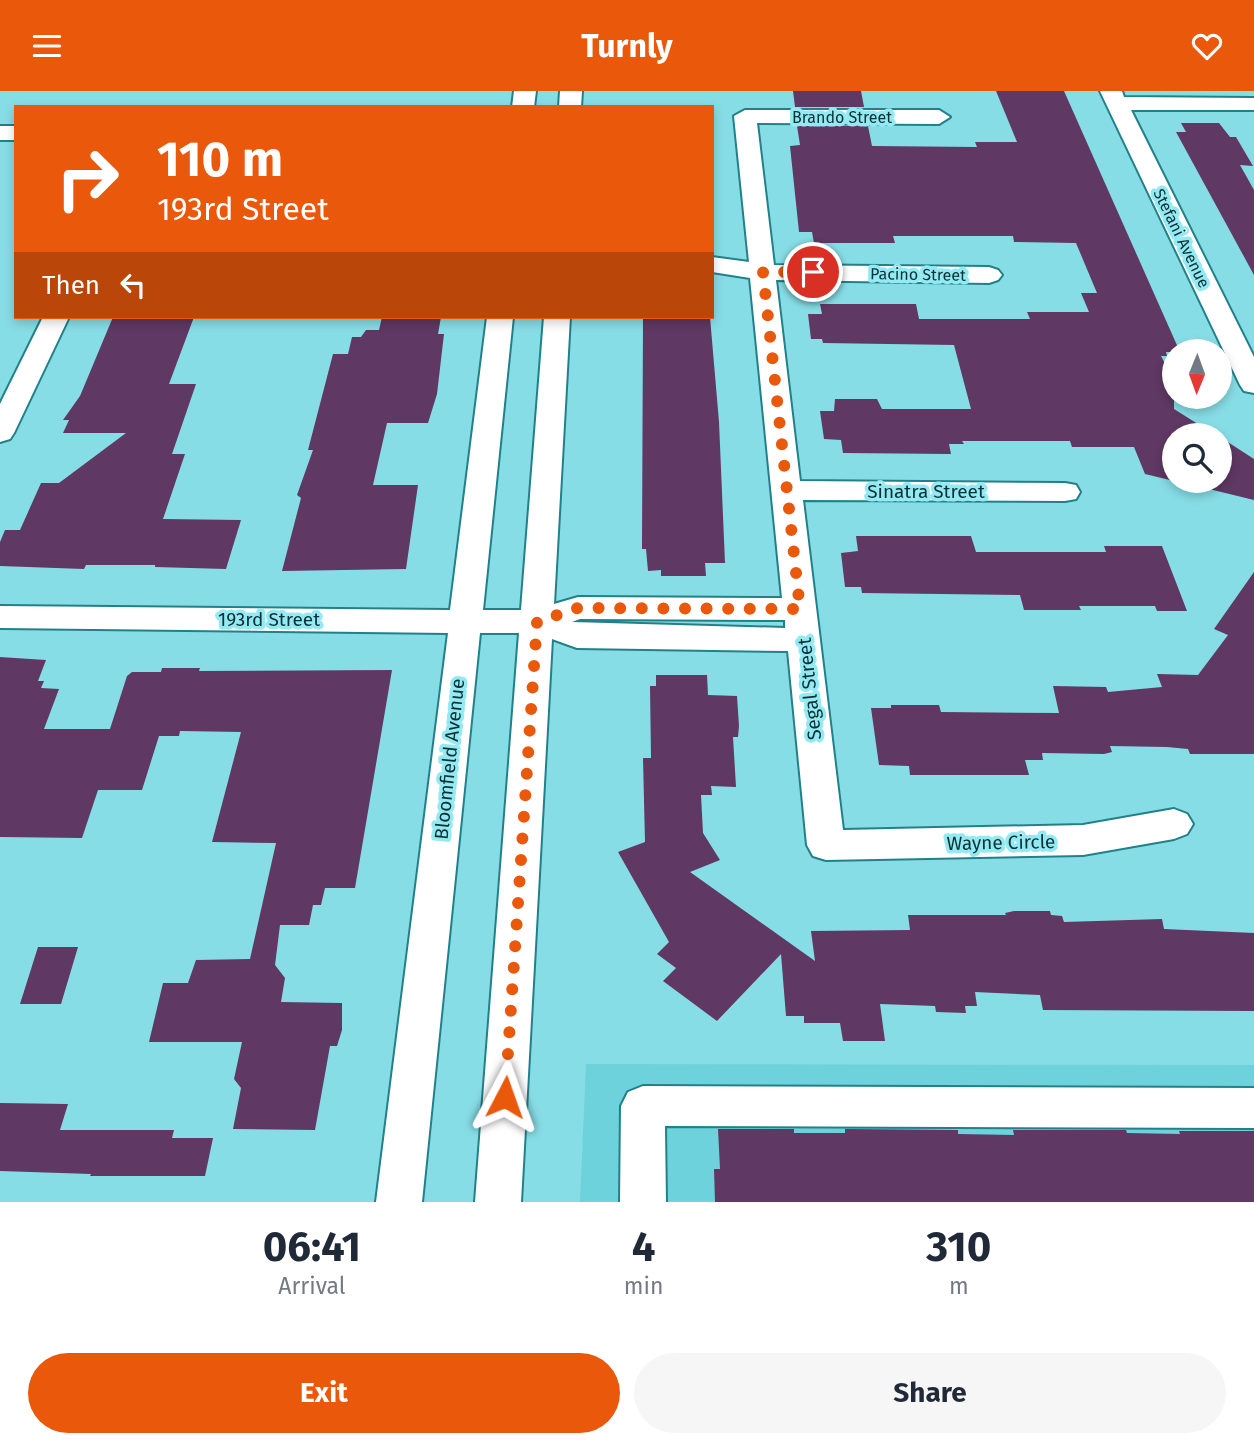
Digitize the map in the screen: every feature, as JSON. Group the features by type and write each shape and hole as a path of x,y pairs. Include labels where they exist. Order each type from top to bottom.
{"street":[{"path":"1114,97 1254,104"},
{"name":"Stefani Avenue","path":"1114,97 1254,385"},
{"name":"Brando Street","path":"745,116 939,117"},
{"name":"Segal Street","path":"745,116 826,845"},
{"name":"Pacino Street","path":"714,264 763,272 989,275"},
{"name":"Pacino Street","path":"714,279 729,279 763,272"},
{"path":"0,433 55,319"},
{"name":"Bloomfield Avenue","path":"399,1202 500,319"},
{"path":"498,1202 557,319"},
{"name":"Sinatra Street","path":"787,490 1065,492"},
{"name":"193rd Street","path":"0,617 537,622 578,636 802,625"},
{"name":"Wayne Circle","path":"826,845 1083,840 1174,824"},
{"path":"643,1202 643,1106 1254,1108"}],"shaded area":[{"path":"586,1064 1254,1065 1254,1202 580,1202"}],"building":[{"path":"793,91 861,91 864,107 795,107"},
{"path":"996,91 1064,91 1174,339 1162,339 1162,409 1174,409 1196,423 1162,423 1162,478 1145,474 1134,447 1072,447 1070,441 962,441 964,444 949,444 951,454 843,453 841,440 824,439 820,411 834,411 835,399 877,399 882,409 971,409 954,345 823,343 822,339 811,339 808,314 822,314 820,304 916,304 919,319 1030,319 1027,312 1089,312 1081,293 1097,293 1076,243 1014,242 1013,236 893,236 895,243 814,243 812,232 799,232 790,146 800,145 797,126 868,126 872,146 977,147 975,142 1017,142"},
{"path":"1181,123 1219,123 1230,137 1236,137 1253,166 1240,165 1254,190 1254,275 1176,132 1186,132"},
{"path":"112,319 193,319 169,384 196,384 172,454 185,454 163,519 241,520 226,569 155,565 86,565 84,569 0,566 0,542 5,530 20,530 41,483 59,483 126,433 63,433 69,420 63,420 80,396"},
{"path":"382,319 441,319 438,334 444,334 437,394 428,423 387,423 373,485 418,485 406,569 282,571 301,498 297,495 313,450 308,450 333,354 348,354 352,337 361,337 366,330 379,330"},
{"path":"643,319 710,319 719,422 725,563 705,563 706,576 661,576 661,570 648,571 646,549 642,549"},
{"path":"1232,445 1254,459 1254,500 1225,493 1232,493"},
{"path":"856,536 971,536 976,552 1106,552 1104,546 1162,546 1187,611 1157,611 1155,606 1079,606 1081,610 1024,610 1020,595 862,593 861,587 845,587 841,553 858,551"},
{"path":"1254,572 1254,754 1190,754 1188,749 1110,746 1112,752 1104,754 1042,753 1043,760 1025,760 1029,775 910,775 909,766 879,765 871,708 891,708 891,705 939,705 941,712 1059,713 1053,686 1106,687 1108,692 1162,687 1157,674 1198,675 1228,635 1214,629"},
{"path":"0,657 46,660 38,681 44,681 41,688 59,689 44,729 110,729 127,676 132,672 161,672 162,668 200,668 199,671 392,670 355,888 325,888 321,905 313,905 309,925 280,925 275,965 285,978 281,1002 342,1003 342,1030 337,1046 330,1046 315,1130 233,1129 241,1088 234,1079 242,1042 149,1042 163,983 188,983 196,960 250,959 276,843 212,842 241,732 180,731 179,736 159,736 142,790 98,790 82,838 0,837"},
{"path":"656,675 707,675 708,695 737,696 738,737 733,737 736,787 711,786 712,795 701,795 703,833 720,860 690,872 815,961 811,931 910,930 908,915 1006,915 1005,913 1014,911 1050,911 1051,915 1062,916 1064,922 1162,919 1164,929 1254,933 1254,1011 1043,1010 1040,995 975,992 977,1006 965,1006 966,1013 936,1012 935,1006 880,1004 885,1041 843,1041 840,1023 804,1023 804,1016 786,1016 781,954 717,1021 663,981 676,968 657,954 669,942 618,852 645,842 643,758 651,758 650,686 656,686"},
{"path":"38,947 78,947 61,1004 20,1004"},
{"path":"0,1103 68,1104 60,1130 174,1130 172,1138 213,1138 205,1176 90,1176 91,1174 0,1171"},
{"path":"718,1129 794,1129 794,1133 845,1133 845,1129 958,1130 958,1134 1014,1135 1013,1130 1126,1130 1127,1133 1180,1134 1179,1131 1254,1131 1254,1202 715,1202 714,1169 720,1169"}],"route":[{"path":"505,1097 537,622 578,608 800,609 763,272 813,272"}]}
